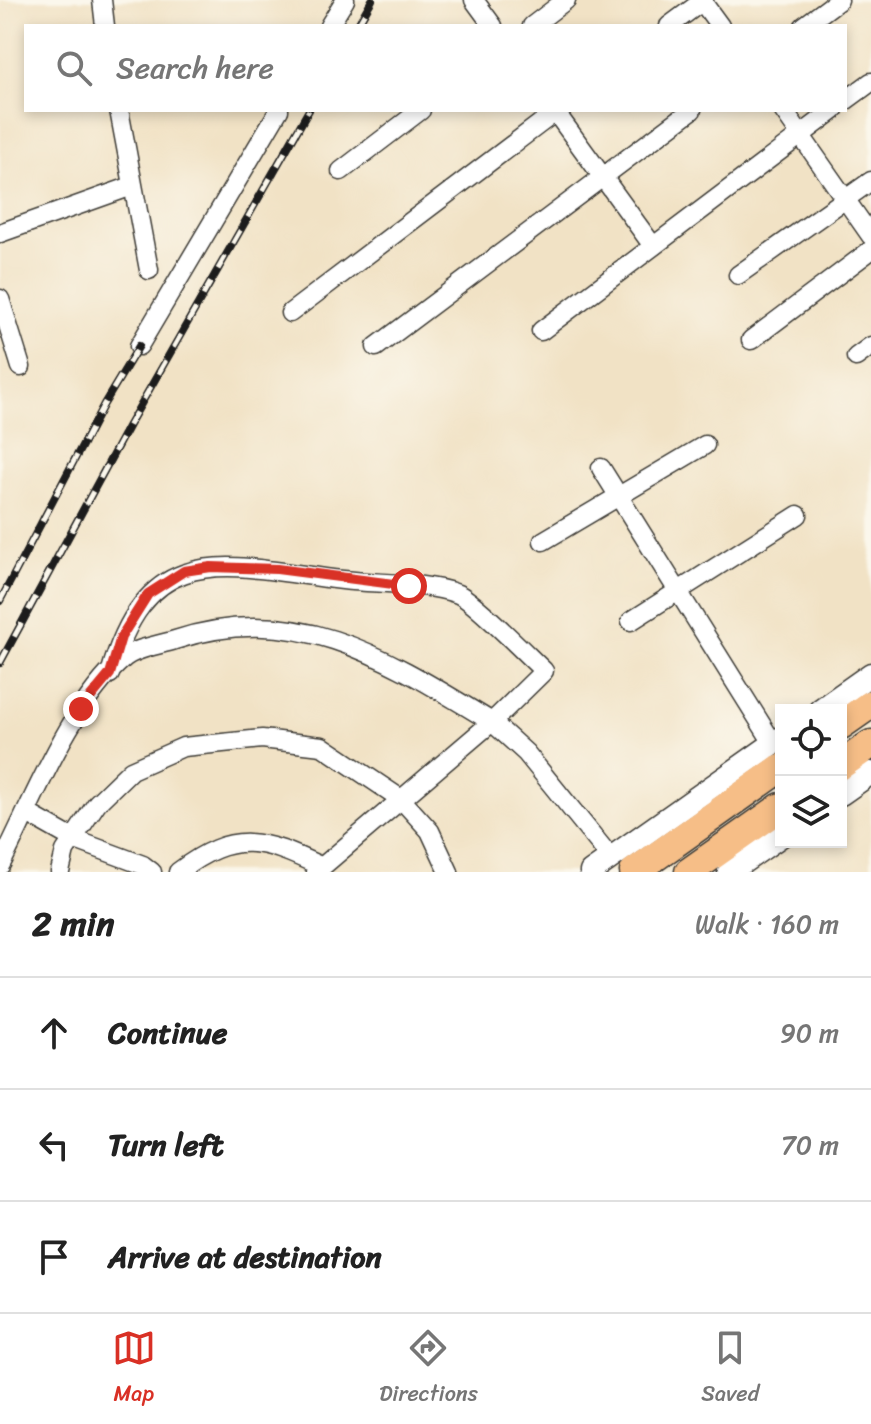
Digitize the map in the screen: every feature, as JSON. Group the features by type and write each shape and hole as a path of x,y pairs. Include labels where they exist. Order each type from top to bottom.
{"highway":[{"path":"847,721 871,704"},
{"path":"847,761 871,744"},
{"path":"623,865 775,751"},
{"path":"689,872 775,811"}],"street":[{"path":"102,0 105,24"},
{"path":"330,24 345,0"},
{"path":"474,0 492,24"},
{"path":"535,24 566,0"},
{"path":"672,24 702,0 719,24"},
{"path":"807,24 839,0"},
{"path":"847,100 871,82"},
{"path":"119,112 149,270"},
{"path":"139,346 278,112"},
{"path":"341,171 418,112"},
{"path":"290,313 555,112"},
{"path":"557,112 653,246"},
{"path":"376,347 689,112"},
{"path":"784,112 871,236"},
{"path":"541,331 831,112"},
{"path":"738,275 871,181"},
{"path":"0,233 132,186"},
{"path":"751,340 871,250"},
{"path":"0,299 21,367"},
{"path":"543,541 705,445"},
{"path":"601,468 676,593 775,744"},
{"path":"631,621 798,515"},
{"path":"110,674 121,637 148,594 184,571 211,567 277,569 459,594 544,671 492,722 319,869 273,843 239,843 203,853 178,872"},
{"path":"0,866 81,709 126,656 196,633 265,626 334,637 418,677 492,722 526,753 623,865 591,872"},
{"path":"828,704 871,674"},
{"path":"60,872 65,851 97,803 131,770 183,747 262,739 322,746 401,799 430,831 449,872"},
{"path":"847,790 871,773"},
{"path":"27,813 73,839 152,872"},
{"path":"729,872 775,840"}],"railway":[{"path":"358,24 372,0"},
{"path":"0,663 129,425 308,112"},
{"path":"0,601 104,404 139,346"}],"route":[{"path":"81,709 110,674 121,637 148,594 184,571 211,567 277,569 341,580 409,586"}]}
